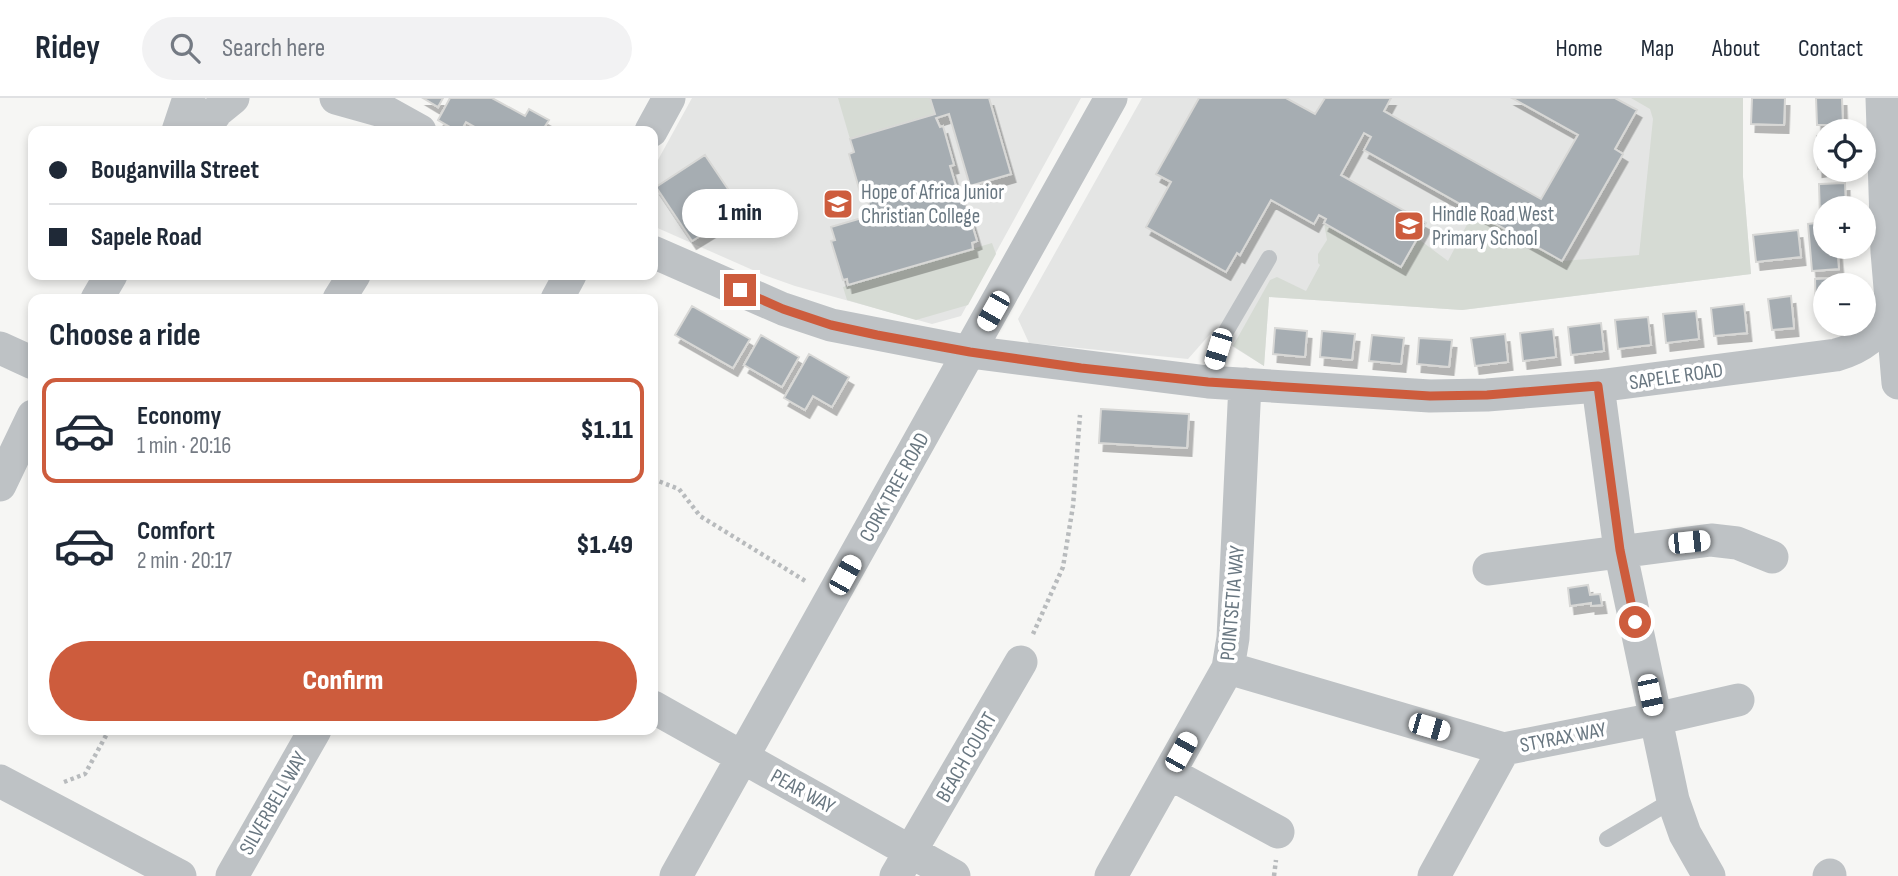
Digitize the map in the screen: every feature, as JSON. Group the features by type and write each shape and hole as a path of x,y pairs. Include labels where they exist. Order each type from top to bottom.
{"street":[{"path":"180,126 189,98"},
{"path":"206,126 217,111 233,98"},
{"path":"336,98 377,105 413,126"},
{"path":"654,126 669,98"},
{"name":"CORK TREE ROAD","path":"676,876 1111,98"},
{"path":"1882,98 1886,252 1898,383"},
{"name":"SAPELE ROAD","path":"658,254 783,309 831,325 970,352 1208,382 1430,396 1487,395 1598,386 1836,355 1849,351 1872,337 1892,312"},
{"path":"0,348 28,361"},
{"name":"SAPELE ROAD","path":"1836,355 1857,360 1875,370 1898,392"},
{"name":"POINTSETIA WAY","path":"1111,876 1228,668 1233,638 1245,384"},
{"path":"1598,386 1620,550 1673,800 1685,834 1709,876"},
{"path":"0,485 18,427"},
{"path":"1489,569 1620,550 1725,540 1772,557"},
{"name":"BEACH COURT","path":"903,864 1021,662"},
{"name":"STYRAX WAY","path":"1228,668 1504,749 1738,700"},
{"name":"PEAR WAY","path":"658,710 742,757 903,864 954,876"},
{"name":"SILVERBELL WAY","path":"232,876 312,735"},
{"path":"1434,876 1504,749"},
{"path":"1170,773 1278,832"},
{"path":"0,781 180,876"}],"lane":[{"path":"1208,382 1221,340 1269,258"},
{"path":"1606,839 1673,800"}],"path":[{"path":"1021,662 1063,567 1073,506 1080,415"},
{"path":"658,481 679,489 700,516 832,597"},
{"path":"34,799 61,783 85,774 106,735"}],"shaded area":[{"name":"Hope of Africa Junior Christian College","path":"692,98 1081,98 961,316 932,324 795,286 658,228 658,160"},
{"path":"838,98 930,98 935,114 850,139"},
{"name":"Hindle Road West Primary School","path":"1142,98 1743,98 1743,177 1751,274 1462,310 1269,297 1264,366 1211,333 1188,359 1029,343 1018,319"},
{"path":"1631,98 1743,98 1743,177 1751,274 1462,310 1269,297 1264,366 1233,346 1270,280 1277,277 1306,291 1320,265 1318,254 1327,240 1324,223 1401,266 1417,238 1448,261 1474,211 1562,261 1639,255 1653,119 1650,109"},
{"path":"992,243 996,254 968,305 916,320 847,300 843,287"}],"building":[{"path":"423,98 443,98 438,107"},
{"path":"450,98 492,98 525,116 529,109 549,120 545,126 473,126 466,122 464,126 448,126 438,120"},
{"path":"930,98 989,98 1011,174 970,186 949,114 936,118 940,127 943,126 954,165 950,166 961,203 965,201 977,241 972,243 973,249 848,285 847,279 843,280 831,241 835,240 831,227 872,215 865,191 860,192 849,154 854,152 850,139 935,114"},
{"path":"1199,98 1286,98 1315,114 1325,98 1391,98 1384,111 1541,199 1578,135 1512,98 1615,98 1637,110 1615,149 1623,154 1562,261 1364,150 1371,137 1364,133 1341,175 1426,223 1401,267 1324,223 1326,219 1319,215 1314,224 1271,200 1240,255 1237,253 1226,272 1146,227 1171,182 1156,174"},
{"path":"1752,98 1785,98 1784,125 1751,124"},
{"path":"1816,98 1842,98 1843,119 1817,119"},
{"path":"705,155 734,198 720,207 724,213 715,219 718,225 692,241 658,190 658,186"},
{"path":"1845,183 1846,196 1819,196 1819,184"},
{"path":"1813,223 1813,259 1838,259 1839,269 1812,271 1808,224"},
{"path":"1798,230 1801,257 1756,262 1753,235"},
{"path":"1791,296 1794,328 1772,330 1768,299"},
{"path":"1744,304 1747,333 1714,336 1711,308"},
{"path":"692,306 750,339 733,368 675,335"},
{"path":"1696,311 1699,339 1666,343 1663,314"},
{"path":"1648,317 1651,345 1618,349 1615,320"},
{"path":"1601,323 1604,351 1571,355 1568,327"},
{"path":"1275,328 1307,331 1305,357 1273,354"},
{"path":"1553,329 1556,357 1523,361 1520,333"},
{"path":"1322,331 1355,334 1352,360 1320,357"},
{"path":"1505,334 1508,362 1475,366 1471,338"},
{"path":"761,335 799,357 782,387 744,365"},
{"path":"1372,335 1404,338 1401,364 1369,361"},
{"path":"1419,338 1452,340 1449,367 1417,364"},
{"path":"809,354 849,377 832,407 813,396 805,410 784,398"},
{"path":"1101,409 1189,414 1187,448 1099,443"},
{"path":"1588,585 1590,595 1600,594 1602,605 1591,606 1591,603 1570,606 1568,588"}],"place":[{"name":"Hope of Africa Junior Christian College","path":"838,204"},
{"name":"Hindle Road West Primary School","path":"1409,226"}],"route":[{"path":"740,290 783,309 831,325 970,352 1081,368 1208,382 1430,396 1487,395 1598,386 1620,550 1635,622"}]}
